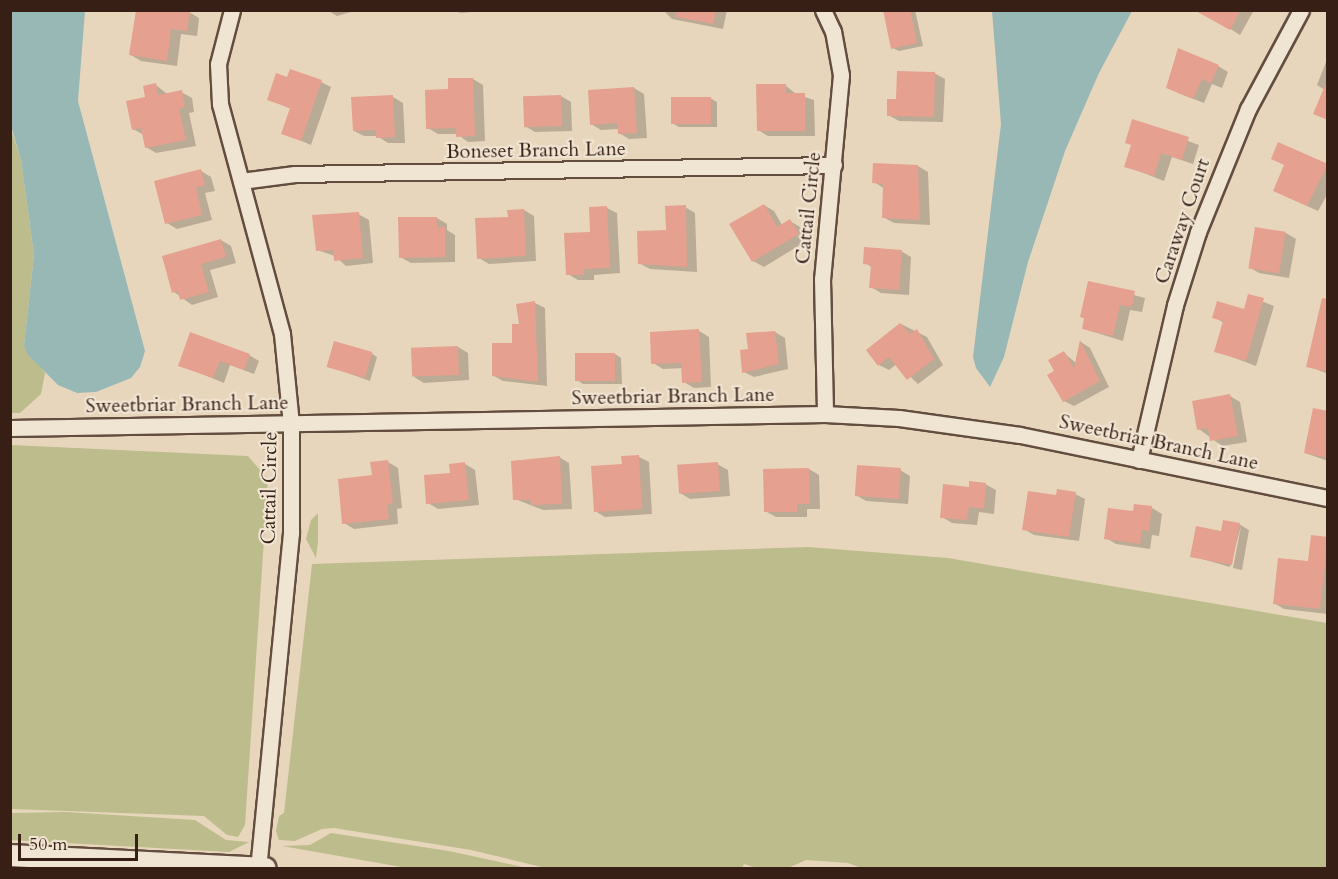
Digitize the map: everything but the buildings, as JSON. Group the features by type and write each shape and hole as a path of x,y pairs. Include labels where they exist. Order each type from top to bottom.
{"street":[{"name":"Cattail Circle","path":"232,10 220,45 218,84 282,334 291,424 291,533 262,868"},
{"name":"Cattail Circle","path":"823,10 833,31 840,65 834,165 822,279 825,414"},
{"name":"Caraway Court","path":"1139,460 1175,305 1198,232 1248,109 1301,10"},
{"name":"Boneset Branch Lane","path":"241,181 295,174 834,165"},
{"name":"Sweetbriar Branch Lane","path":"10,428 825,414 960,424 1328,498"},
{"path":"10,855 262,868"}],"shaded area":[{"path":"10,126 21,160 34,255 24,345 45,373 41,394 20,413 10,413"},
{"path":"11,445 248,456 268,479 245,825 238,837 227,835 204,816 11,809"},
{"path":"318,513 316,558 306,539 311,520"},
{"path":"808,547 948,558 1327,623 1327,868 861,868 848,863 806,860 788,868 757,868 744,864 742,868 546,868 471,850 334,828 322,829 295,841 279,840 276,831 279,816 284,813 312,564"},
{"path":"66,812 195,820 226,840 249,842 229,852 11,840 11,813"},
{"path":"331,833 449,851 527,868 407,868 282,846 310,845"}],"water":[{"path":"11,10 85,11 78,101 145,351 140,367 131,378 96,392 77,393 58,385 28,355 24,345 34,255 21,160 11,126"},
{"path":"992,11 1132,11 1099,73 1065,151 1028,262 1004,357 990,387 976,368 973,357 1001,124"}]}
